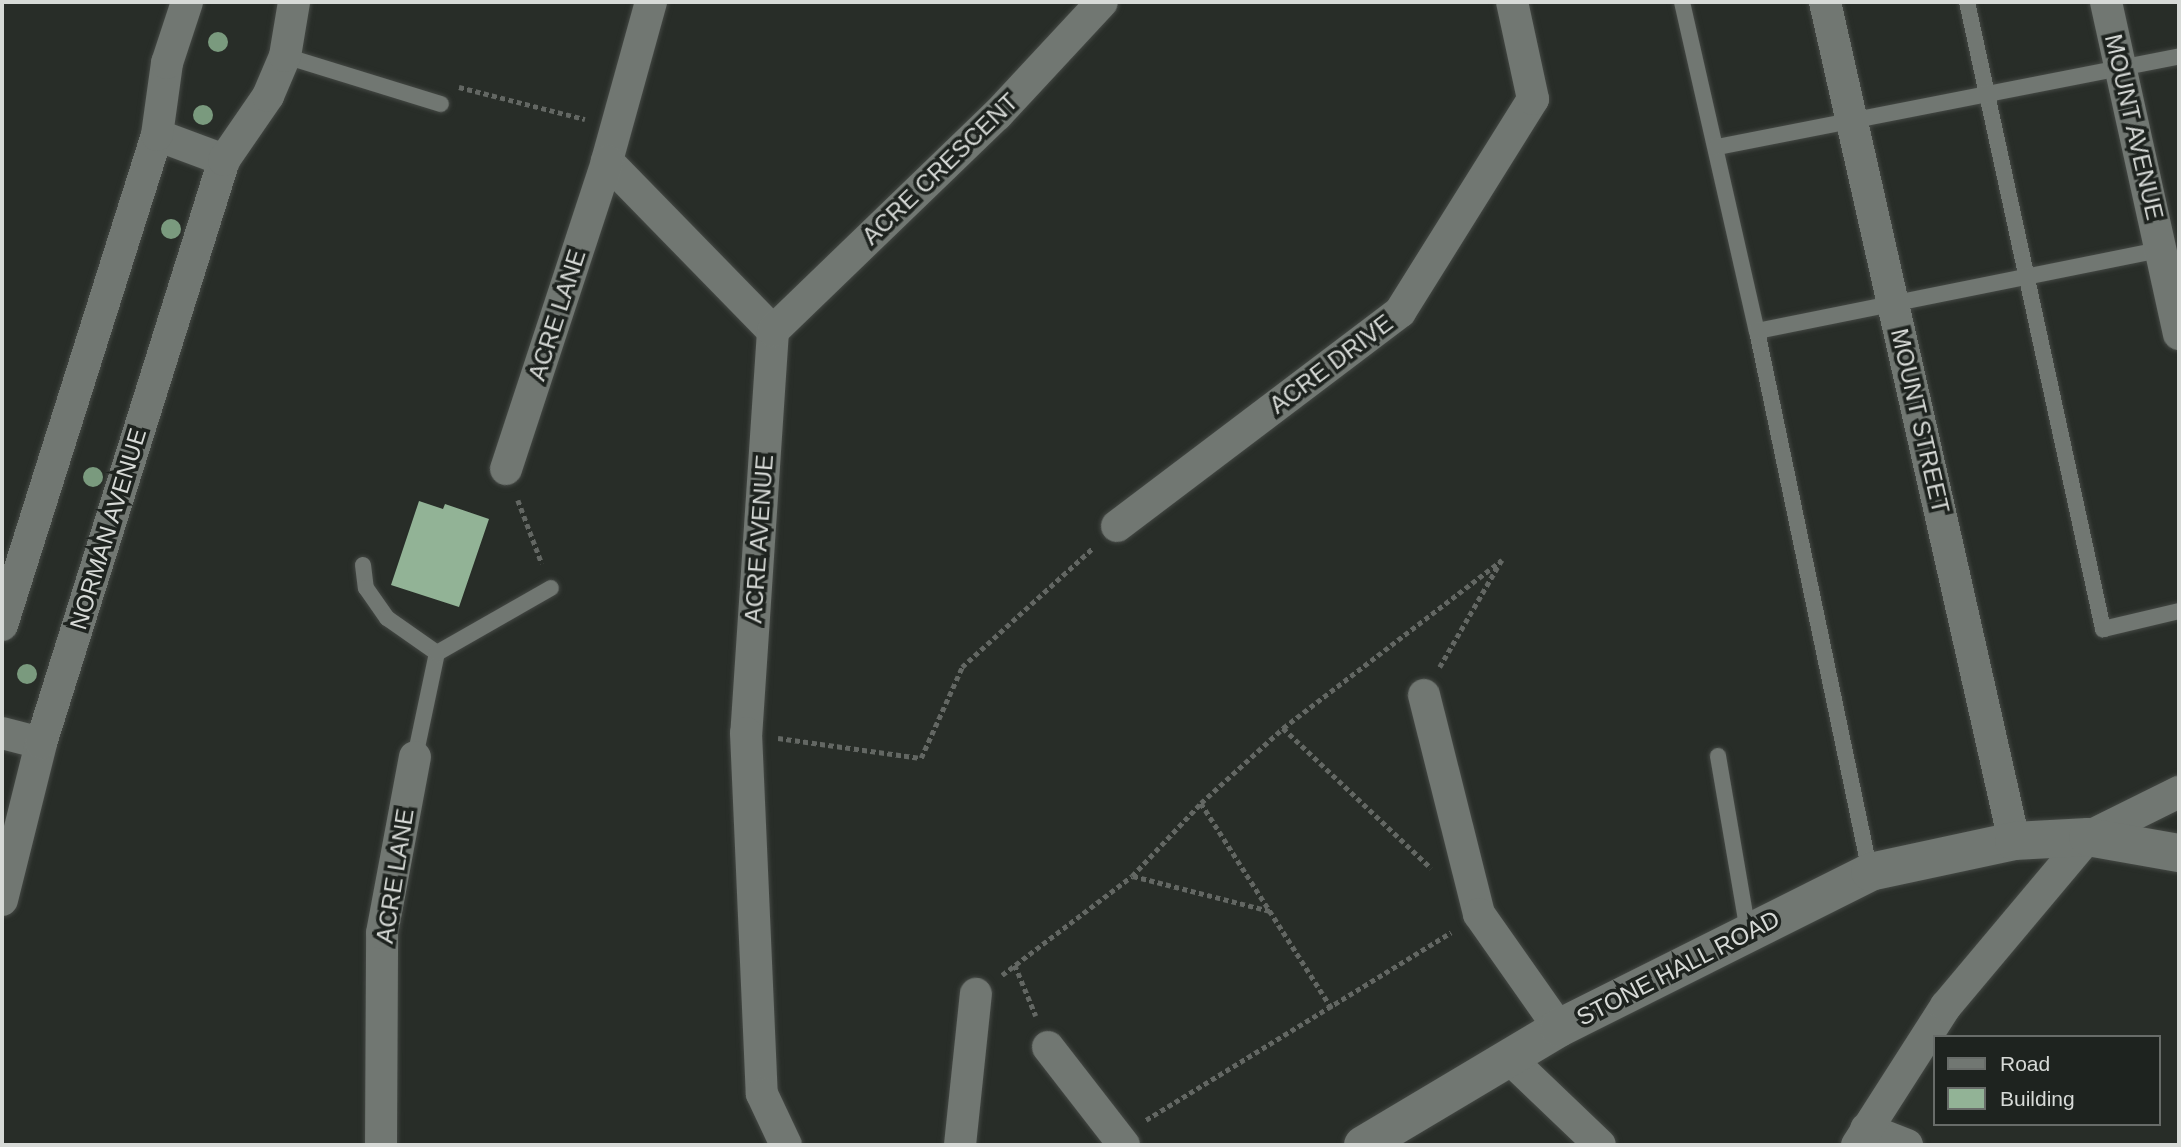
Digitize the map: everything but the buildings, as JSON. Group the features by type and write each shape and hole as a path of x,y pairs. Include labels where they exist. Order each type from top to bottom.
{"street":[{"path":"2,625 156,135 167,63 187,2"},
{"name":"NORMAN AVENUE","path":"2,900 41,743 224,160 268,96 285,56 294,2"},
{"path":"651,2 607,161 773,331"},
{"name":"ACRE CRESCENT","path":"773,331 998,115 1102,2"},
{"name":"ACRE DRIVE","path":"1117,526 1400,312 1533,99 1512,2"},
{"name":"MOUNT STREET","path":"1825,2 1854,121 2014,841"},
{"name":"MOUNT AVENUE","path":"2106,2 2179,334"},
{"path":"156,135 224,160"},
{"name":"ACRE LANE","path":"506,469 607,161"},
{"name":"ACRE AVENUE","path":"773,331 746,733 762,1094 786,1145"},
{"path":"1424,695 1479,914 1559,1028"},
{"path":"2,733 41,743"},
{"name":"ACRE LANE","path":"382,1145 382,933 415,757"},
{"path":"1907,1145 1862,1137 1946,1006 2088,837 2179,792"},
{"name":"STONE HALL ROAD","path":"1363,1145 1559,1028 1870,872 2014,841 2088,837 2179,853"},
{"path":"960,1145 976,994"},
{"path":"1048,1047 1121,1141"},
{"path":"1508,1057 1600,1145"}],"lane":[{"path":"1682,2 1757,331 1870,872"},
{"path":"1967,2 2103,629 2179,611"},
{"path":"285,56 440,104"},
{"path":"1717,147 2179,57"},
{"path":"1757,331 2162,249"},
{"path":"363,565 366,588 387,618 438,653 551,588"},
{"name":"ACRE LANE","path":"415,757 438,653"},
{"path":"1718,756 1748,932"}],"path":[{"path":"440,104 460,86 617,127"},
{"path":"506,469 551,588"},
{"path":"746,733 921,758 962,667 1117,526"},
{"path":"976,994 1132,876 1201,803 1283,728 1502,560 1424,695"},
{"path":"1121,1141 1479,914 1283,728"},
{"path":"1201,803 1332,1009"},
{"path":"1132,876 1270,911"},
{"path":"1015,965 1048,1047"}]}
